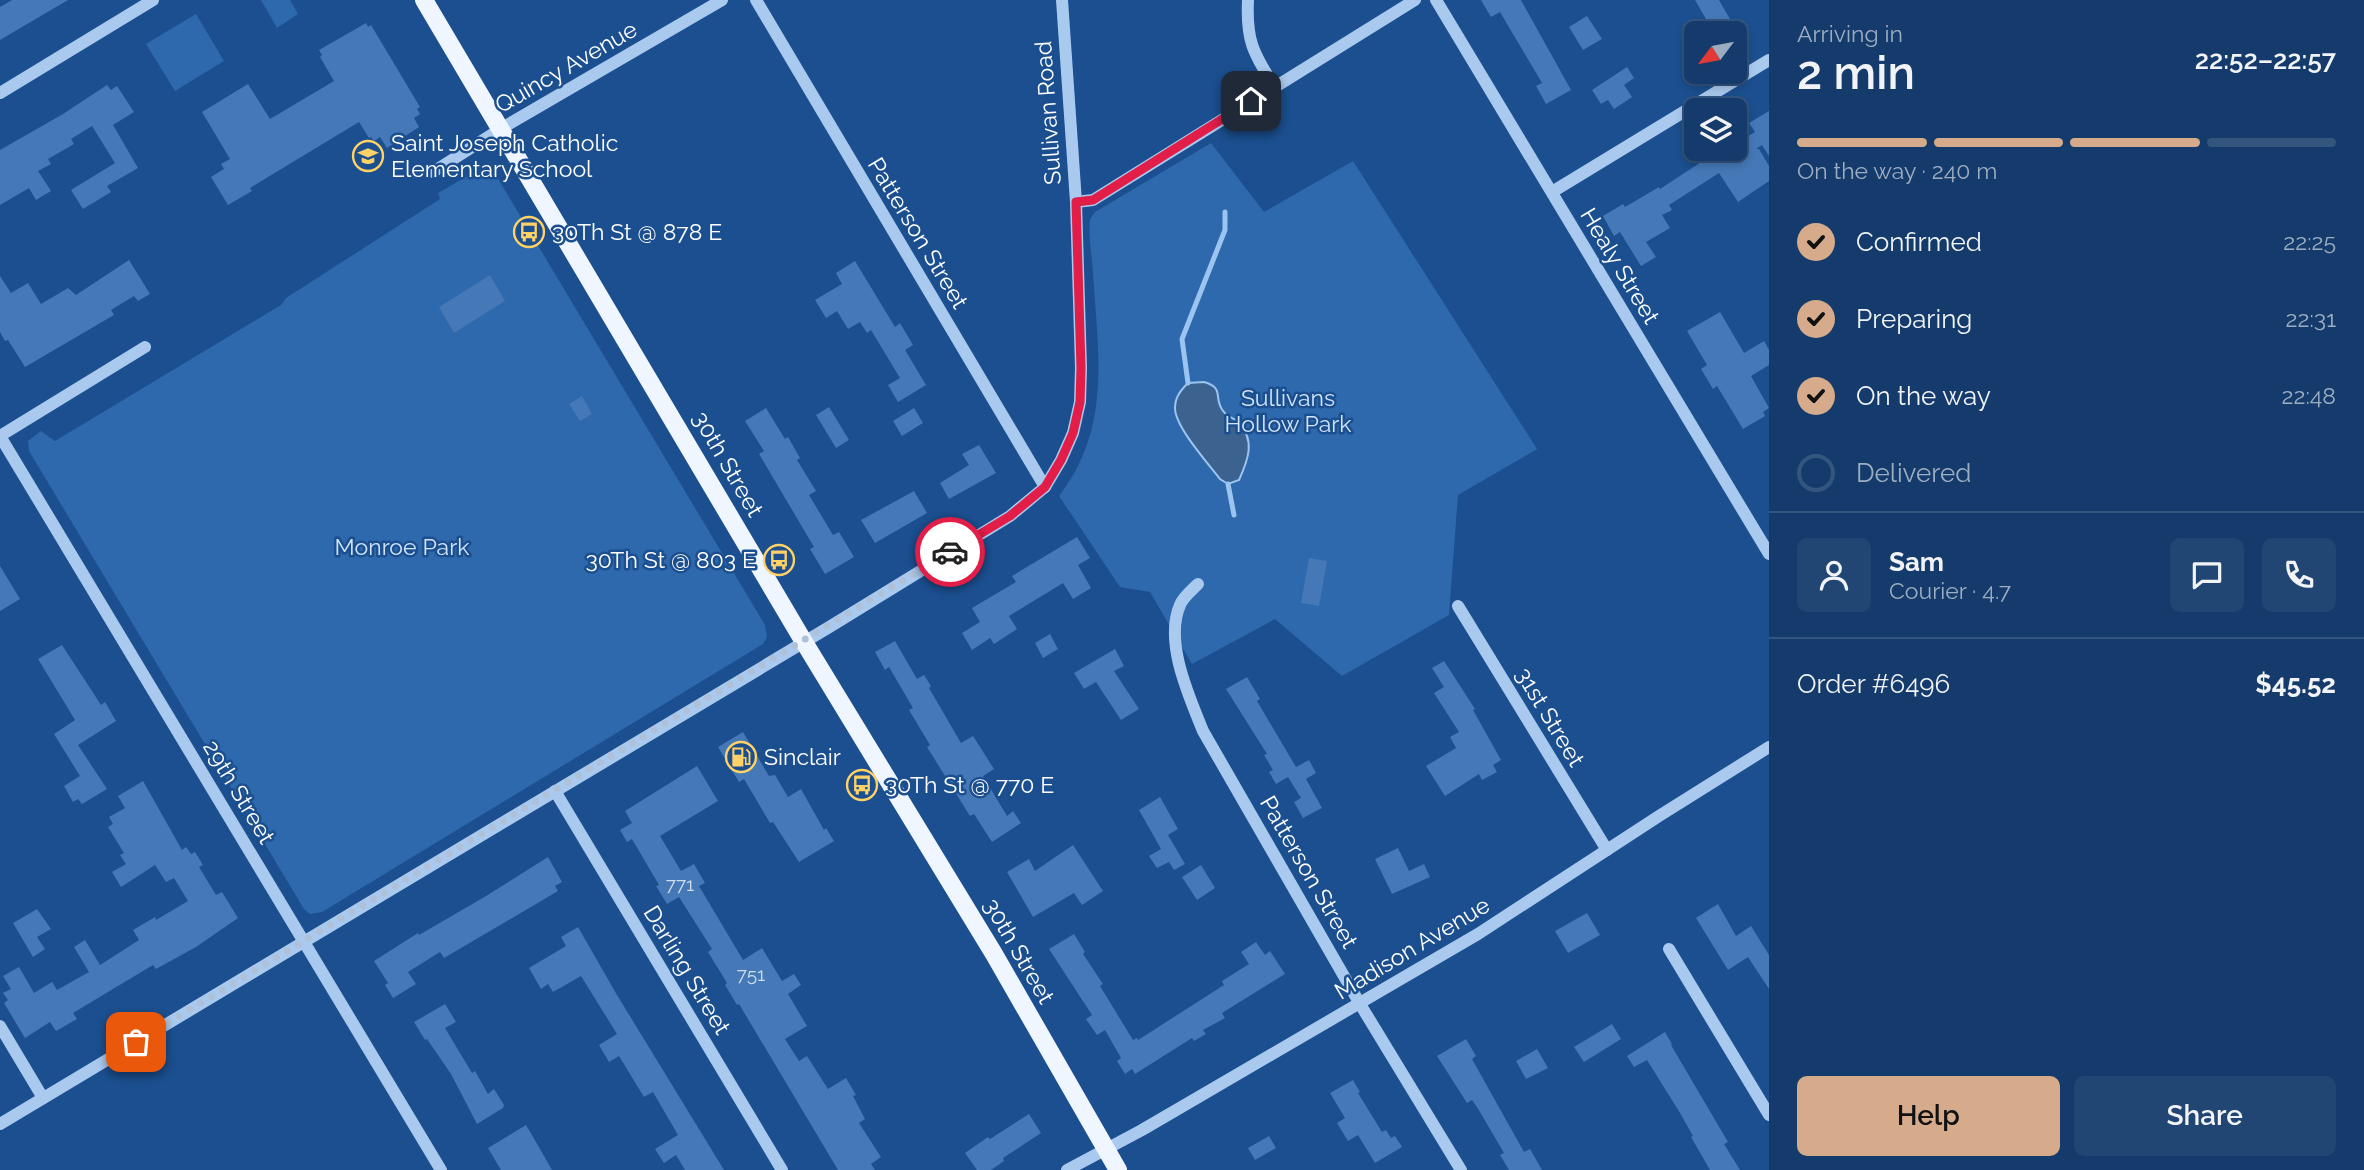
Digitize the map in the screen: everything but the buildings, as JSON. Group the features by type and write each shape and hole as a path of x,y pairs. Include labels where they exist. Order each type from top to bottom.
{"main road":[{"name":"30th Street","path":"424,0 804,642 994,954 1118,1170"}],"street":[{"path":"0,93 153,0"},
{"name":"Quincy Avenue","path":"433,172 502,128 722,0"},
{"name":"Patterson Street","path":"756,0 1045,487"},
{"name":"Sullivan Road","path":"1045,487 1073,433 1080,402 1076,202 1062,0"},
{"path":"1248,0 1247,27 1257,59 1274,86"},
{"path":"1076,202 1093,200 1416,0"},
{"name":"Healy Street","path":"1436,0 1769,554"},
{"path":"1552,192 1769,60"},
{"path":"0,436 145,347"},
{"name":"29th Street","path":"0,436 441,1170"},
{"path":"0,1124 804,642 1010,516 1045,487"},
{"name":"Patterson Street","path":"1198,584 1181,602 1175,634 1186,686 1203,732 1360,1003 1461,1170"},
{"name":"31st Street","path":"1458,606 1607,850"},
{"name":"Madison Avenue","path":"1067,1170 1142,1130 1478,934 1769,747"},
{"name":"Darling Street","path":"555,791 782,1170"},
{"path":"1669,948 1769,1115"},
{"path":"0,1026 43,1098"}],"green space":[{"path":"261,0 290,0 298,14 277,28"},
{"path":"196,14 224,61 175,91 146,44"},
{"name":"Sullivans Hollow Park","path":"1211,143 1264,212 1353,161 1537,449 1458,495 1449,615 1342,676 1275,619 1192,664 1150,592 1120,587 1059,496 1076,470 1087,443 1098,389 1090,219 1095,212"},
{"name":"Monroe Park","path":"478,170 491,172 497,177 765,625 767,637 763,644 322,912 310,914 304,909 29,451 28,441 41,431 55,441 281,305 286,298 440,199 438,193"}],"shaded area":[{"path":"1204,382 1215,387 1221,407 1244,429 1249,443 1239,480 1228,484 1220,479 1193,445 1176,416 1176,400 1183,388 1188,383"}],"waterway":[{"path":"1188,383 1182,339 1225,230 1225,212"},
{"path":"1228,484 1234,515"}],"way so far":[{"path":"136,1042 950,552"}],"place":[{"name":"Saint Joseph Catholic Elementary School","path":"368,156"},
{"name":"30Th St @ 878 E","path":"529,232"},
{"name":"30Th St @ 803 E","path":"779,560"},
{"name":"Sinclair","path":"741,757"},
{"name":"30Th St @ 770 E","path":"862,785"}],"route":[{"path":"950,552 1010,516 1045,487 1073,433 1080,402 1081,368 1076,202 1093,200 1251,101"}]}
